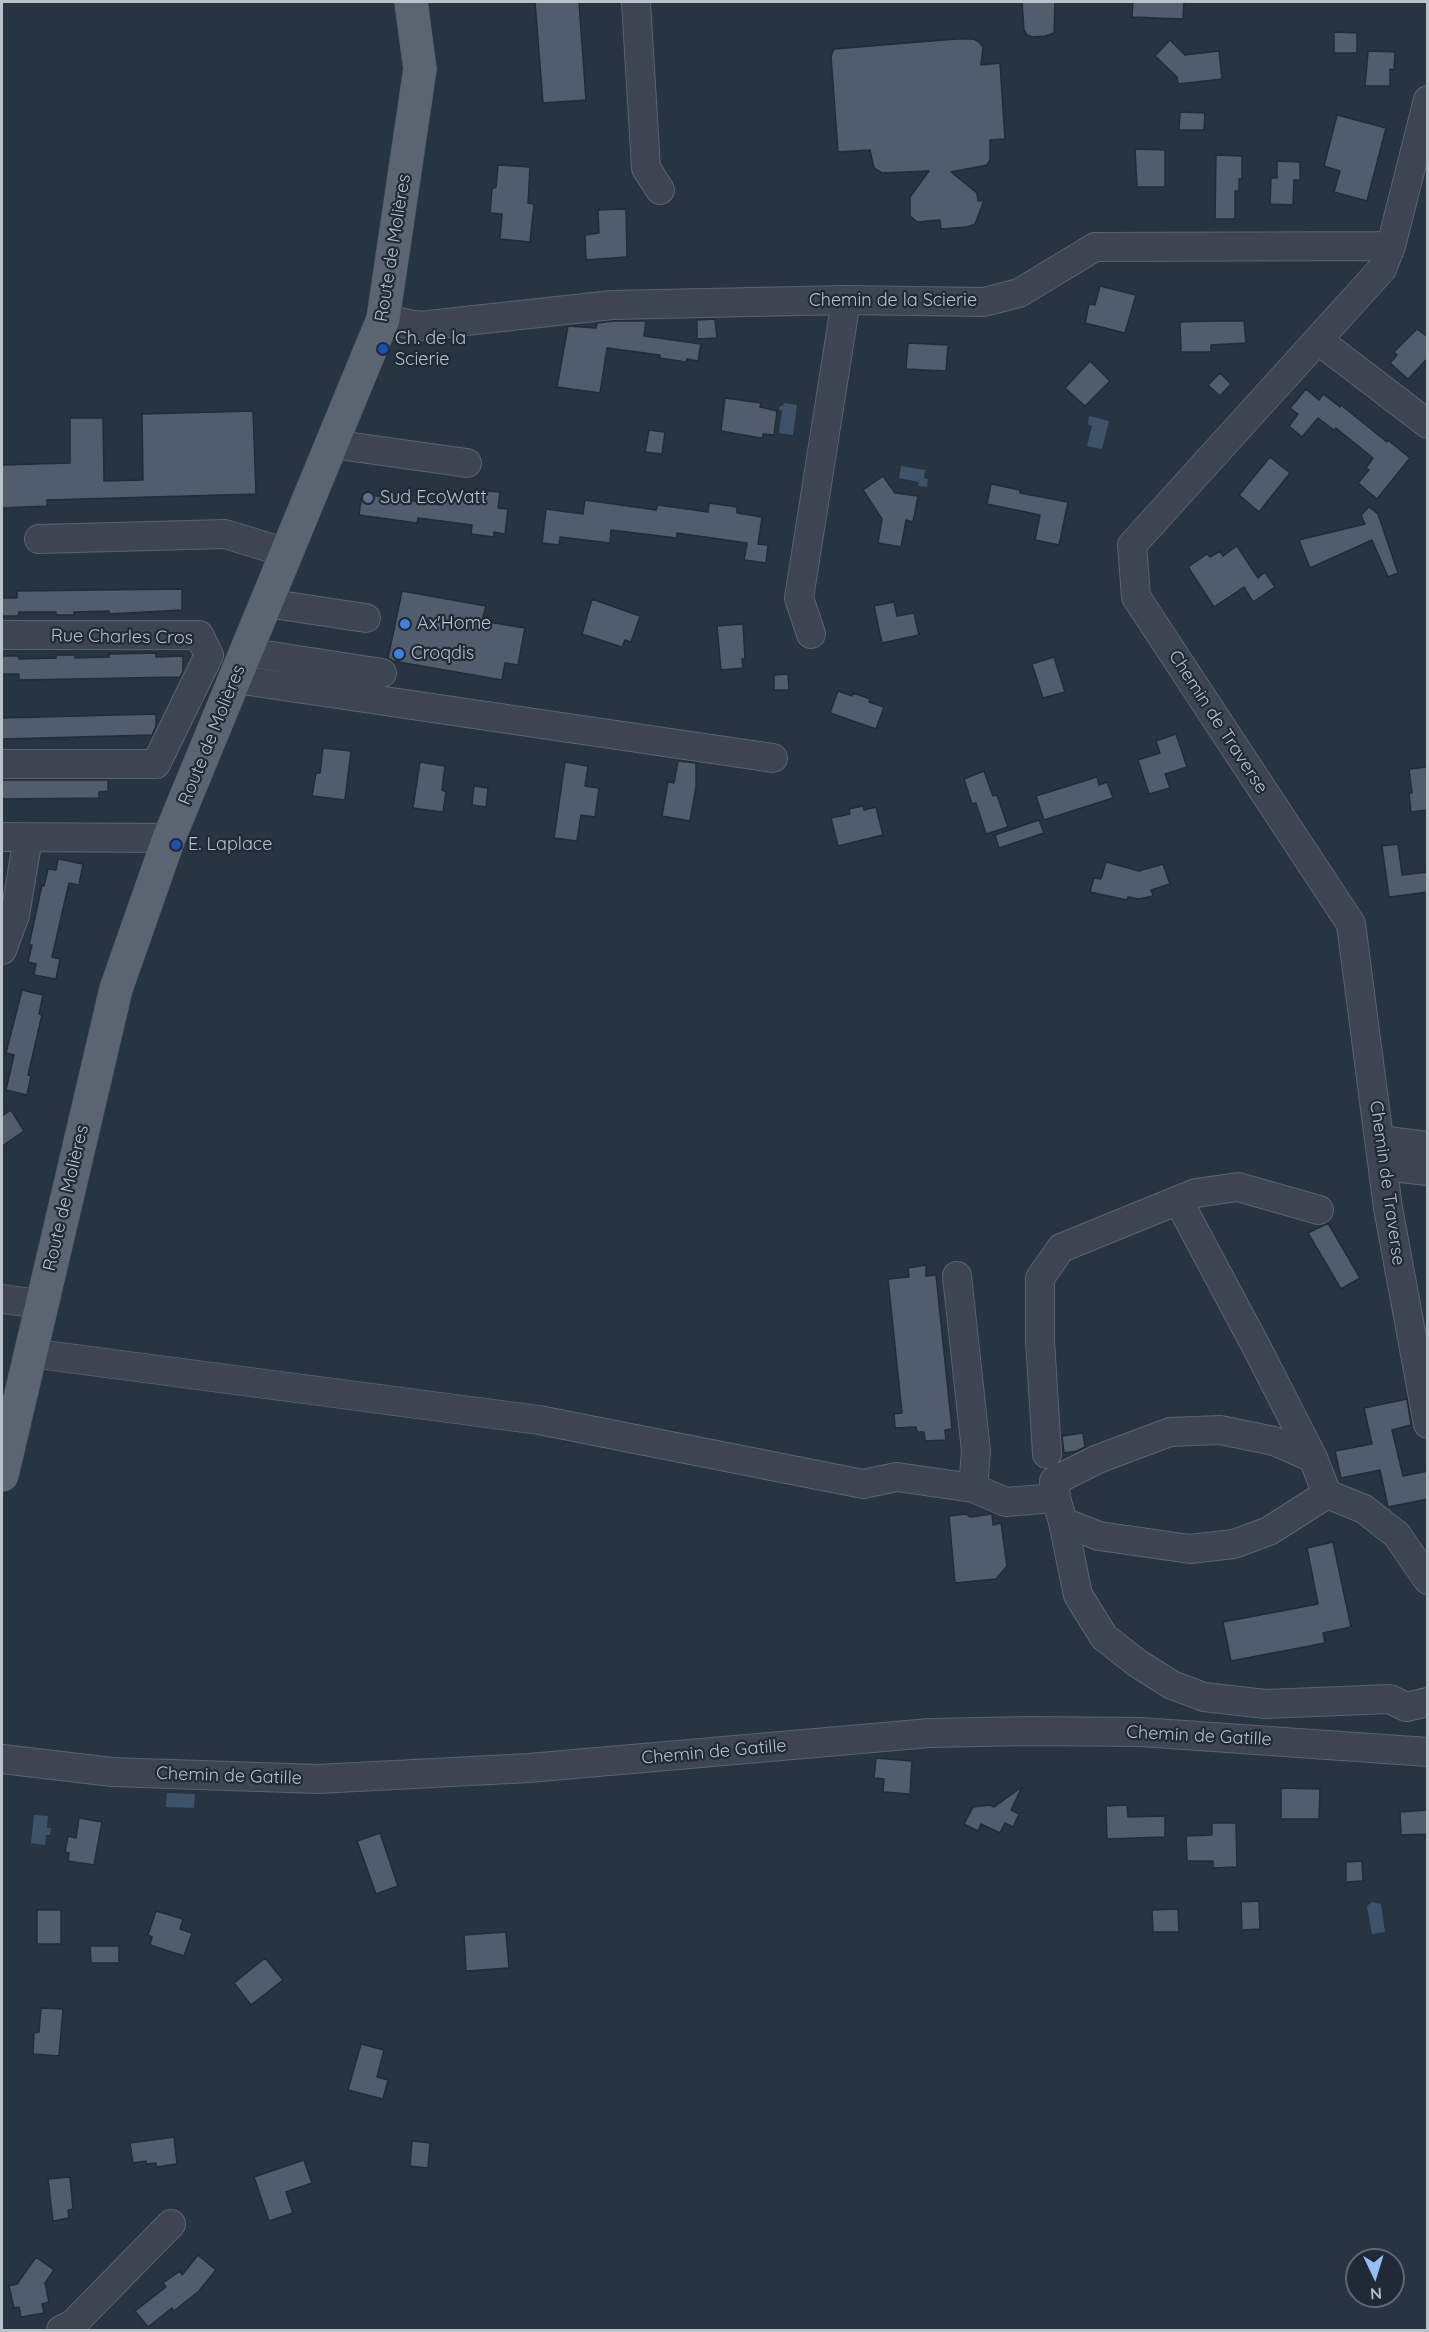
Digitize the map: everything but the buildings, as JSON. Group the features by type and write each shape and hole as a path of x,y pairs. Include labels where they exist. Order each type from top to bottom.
{"main road":[{"name":"Route de Molières","path":"2,1475 40,1304 116,988 169,838 383,319 420,69 411,2"}],"street":[{"path":"636,2 646,168 660,190"},
{"name":"Chemin de Traverse","path":"1428,100 1391,246 1382,269 1132,545 1136,597 1351,924 1388,1208 1428,1424"},
{"name":"Chemin de la Scierie","path":"383,319 420,326 612,305 846,300 984,302 1019,293 1095,247 1391,246"},
{"path":"812,634 799,598 846,300"},
{"path":"1318,340 1428,424"},
{"path":"332,444 467,463"},
{"path":"39,539 225,534 287,553"},
{"path":"266,603 366,618"},
{"name":"Rue Charles Cros","path":"2,635 200,635 209,655 156,764 2,764"},
{"path":"241,665 382,673"},
{"path":"241,665 773,758"},
{"path":"2,950 15,915 15,838 169,838"},
{"path":"1381,1153 1428,1146"},
{"path":"1381,1153 1428,1171"},
{"path":"1319,1210 1238,1187 1196,1193 1061,1248 1040,1278 1040,1340 1050,1482 1078,1595 1104,1637 1137,1663 1172,1685 1204,1697 1266,1704 1390,1699 1406,1707 1427,1703"},
{"path":"1178,1200 1313,1458 1327,1494 1364,1509 1397,1535 1428,1580"},
{"path":"957,1276 976,1451 973,1488"},
{"path":"2,1299 40,1304"},
{"path":"30,1353 539,1420 863,1484 897,1477 973,1488 1006,1502 1098,1459 1170,1432 1220,1430 1274,1441 1313,1458"},
{"path":"1050,1482 1100,1536 1190,1549 1234,1544 1269,1531 1327,1494"},
{"name":"Chemin de Gatille","path":"2,1759 112,1773 318,1779 529,1768 930,1733 1029,1731 1141,1732 1428,1752"},
{"path":"61,2331 74,2324 171,2224"}],"water":[{"path":"784,403 797,405 793,435 779,433 782,410 779,410"},
{"path":"1089,416 1109,421 1102,449 1087,446 1092,426 1088,424"},
{"path":"901,466 925,470 924,478 928,479 927,487 918,486 919,482 899,478"},
{"path":"167,1793 195,1794 194,1808 166,1807"},
{"path":"34,1815 48,1816 47,1828 51,1828 50,1835 46,1835 45,1845 31,1843"},
{"path":"1372,1902 1381,1904 1385,1932 1372,1934 1367,1906"}],"place":[{"name":"Ch. de la Scierie","path":"383,349"},
{"name":"Sud EcoWatt","path":"368,498"},
{"name":"Ax'Home","path":"405,624"},
{"name":"Croqdis","path":"399,654"},
{"name":"E. Laplace","path":"176,845"}]}
